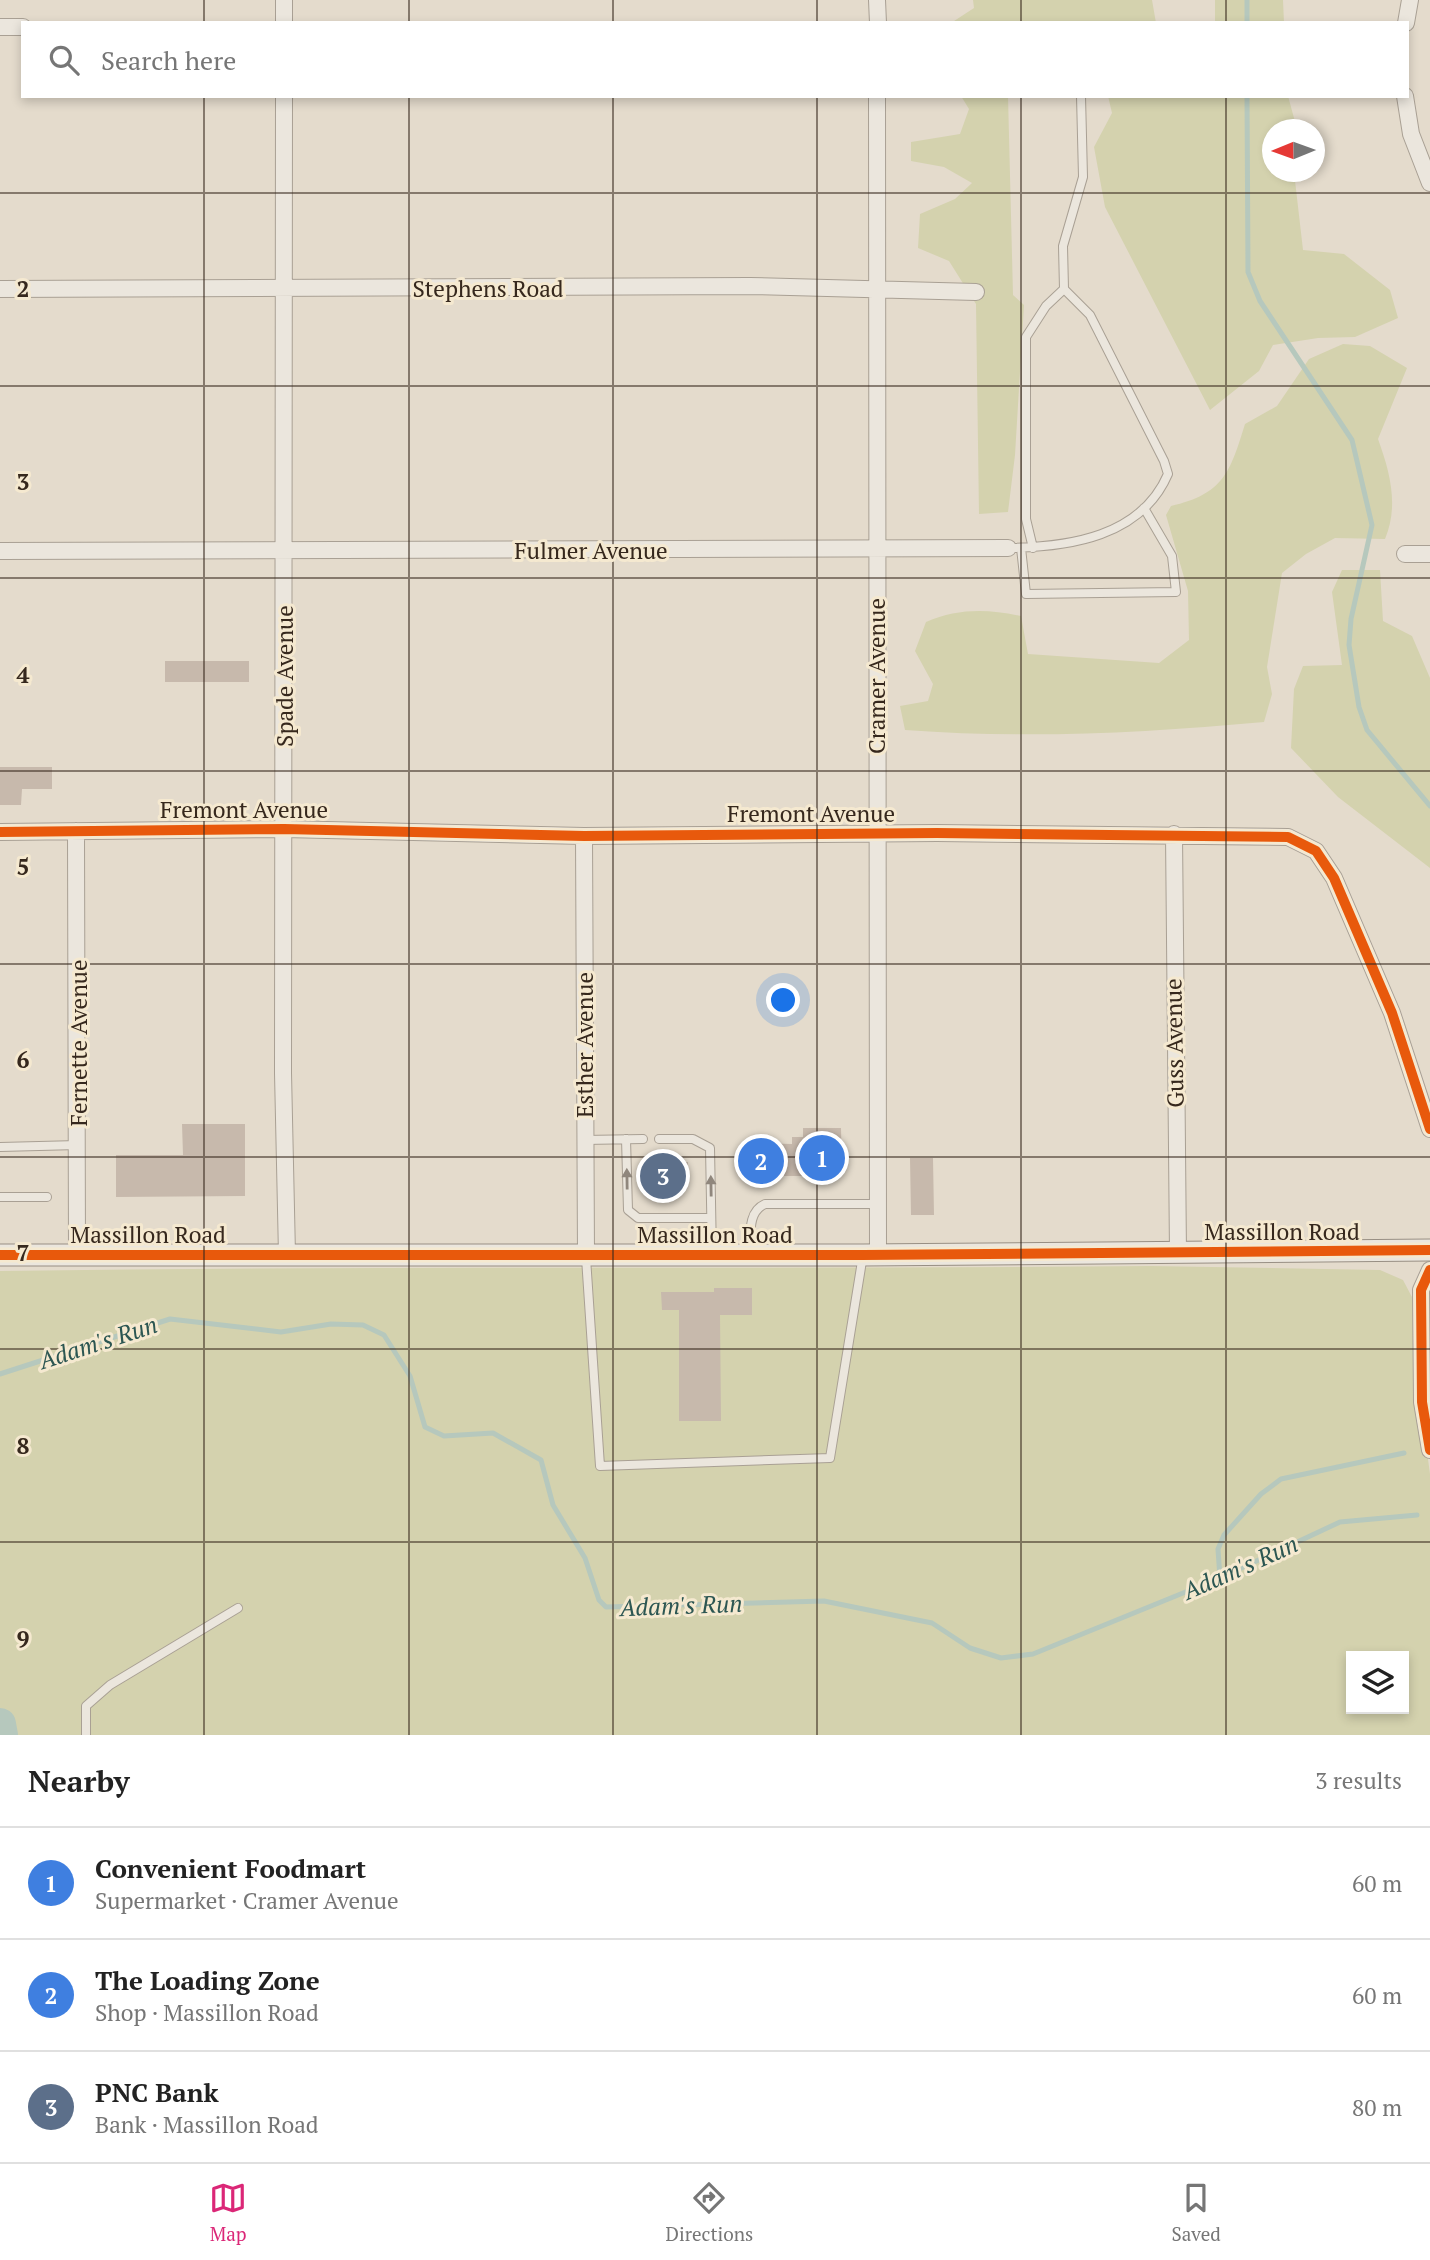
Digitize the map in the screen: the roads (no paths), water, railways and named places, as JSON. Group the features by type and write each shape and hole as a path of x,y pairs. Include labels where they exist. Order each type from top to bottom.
{"street":[{"path":"284,0 284,21"},
{"path":"877,0 878,21"},
{"path":"1406,21 1410,0"},
{"path":"0,27 21,27"},
{"name":"Spade Avenue","path":"284,98 283,1167 287,1255"},
{"name":"Cramer Avenue","path":"871,1255 879,1204 876,834 877,98"},
{"path":"1405,98 1411,134 1430,183"},
{"name":"Stephens Road","path":"0,289 750,286 976,292"},
{"name":"Fulmer Avenue","path":"0,551 1015,548"},
{"path":"1405,554 1430,554"},
{"name":"Fremont Avenue","path":"0,832 285,829 583,836 1174,834 1288,837 1315,851 1335,878 1392,1013 1430,1129"},
{"name":"Fernette Avenue","path":"76,831 77,1256"},
{"name":"Guss Avenue","path":"1174,834 1178,1253"},
{"name":"Esther Avenue","path":"583,836 586,1255"},
{"name":"Massillon Road","path":"0,1255 871,1255 1430,1250"},
{"path":"1430,1270 1421,1290 1422,1402 1430,1450"}],"lane":[{"path":"1033,548 1026,519 1027,337 1046,306 1064,289 1063,246 1083,177 1082,98"},
{"name":"Fulmer Avenue","path":"1015,548 1082,542 1117,527 1144,508 1163,488 1168,474 1164,460 1090,315 1064,289"},
{"path":"1015,548 1026,594 1176,592 1172,556 1144,508"},
{"path":"626,1139 628,1210 639,1218 711,1218"},
{"path":"584,1140 643,1139"},
{"path":"659,1139 693,1139 710,1148 712,1255"},
{"path":"0,1147 78,1145"},
{"path":"0,1197 47,1197"},
{"path":"750,1255 752,1217 758,1208 765,1204 879,1204"},
{"path":"586,1255 600,1466 830,1458 871,1255"},
{"path":"86,1735 86,1706 110,1685 238,1608"}],"waterway":[{"path":"1247,0 1247,21"},
{"path":"1247,98 1248,272 1260,301 1352,440 1372,525 1351,619 1349,645 1359,707 1367,730 1430,806"},
{"name":"Adam's Run","path":"0,1374 170,1319 281,1332 331,1324 363,1325 384,1335 410,1376 425,1427 444,1436 493,1433 541,1460 553,1505 585,1558 599,1600 606,1607 824,1601 932,1623 970,1648 1001,1658 1033,1654 1220,1578 1340,1522 1417,1515"},
{"path":"1220,1578 1218,1549 1224,1535 1261,1494 1281,1479 1404,1453"},
{"path":"0,1724 2,1735"}],"place":[{"name":"Convenient Foodmart","path":"822,1158"},
{"name":"The Loading Zone","path":"761,1161"},
{"name":"PNC Bank","path":"663,1176"}]}
